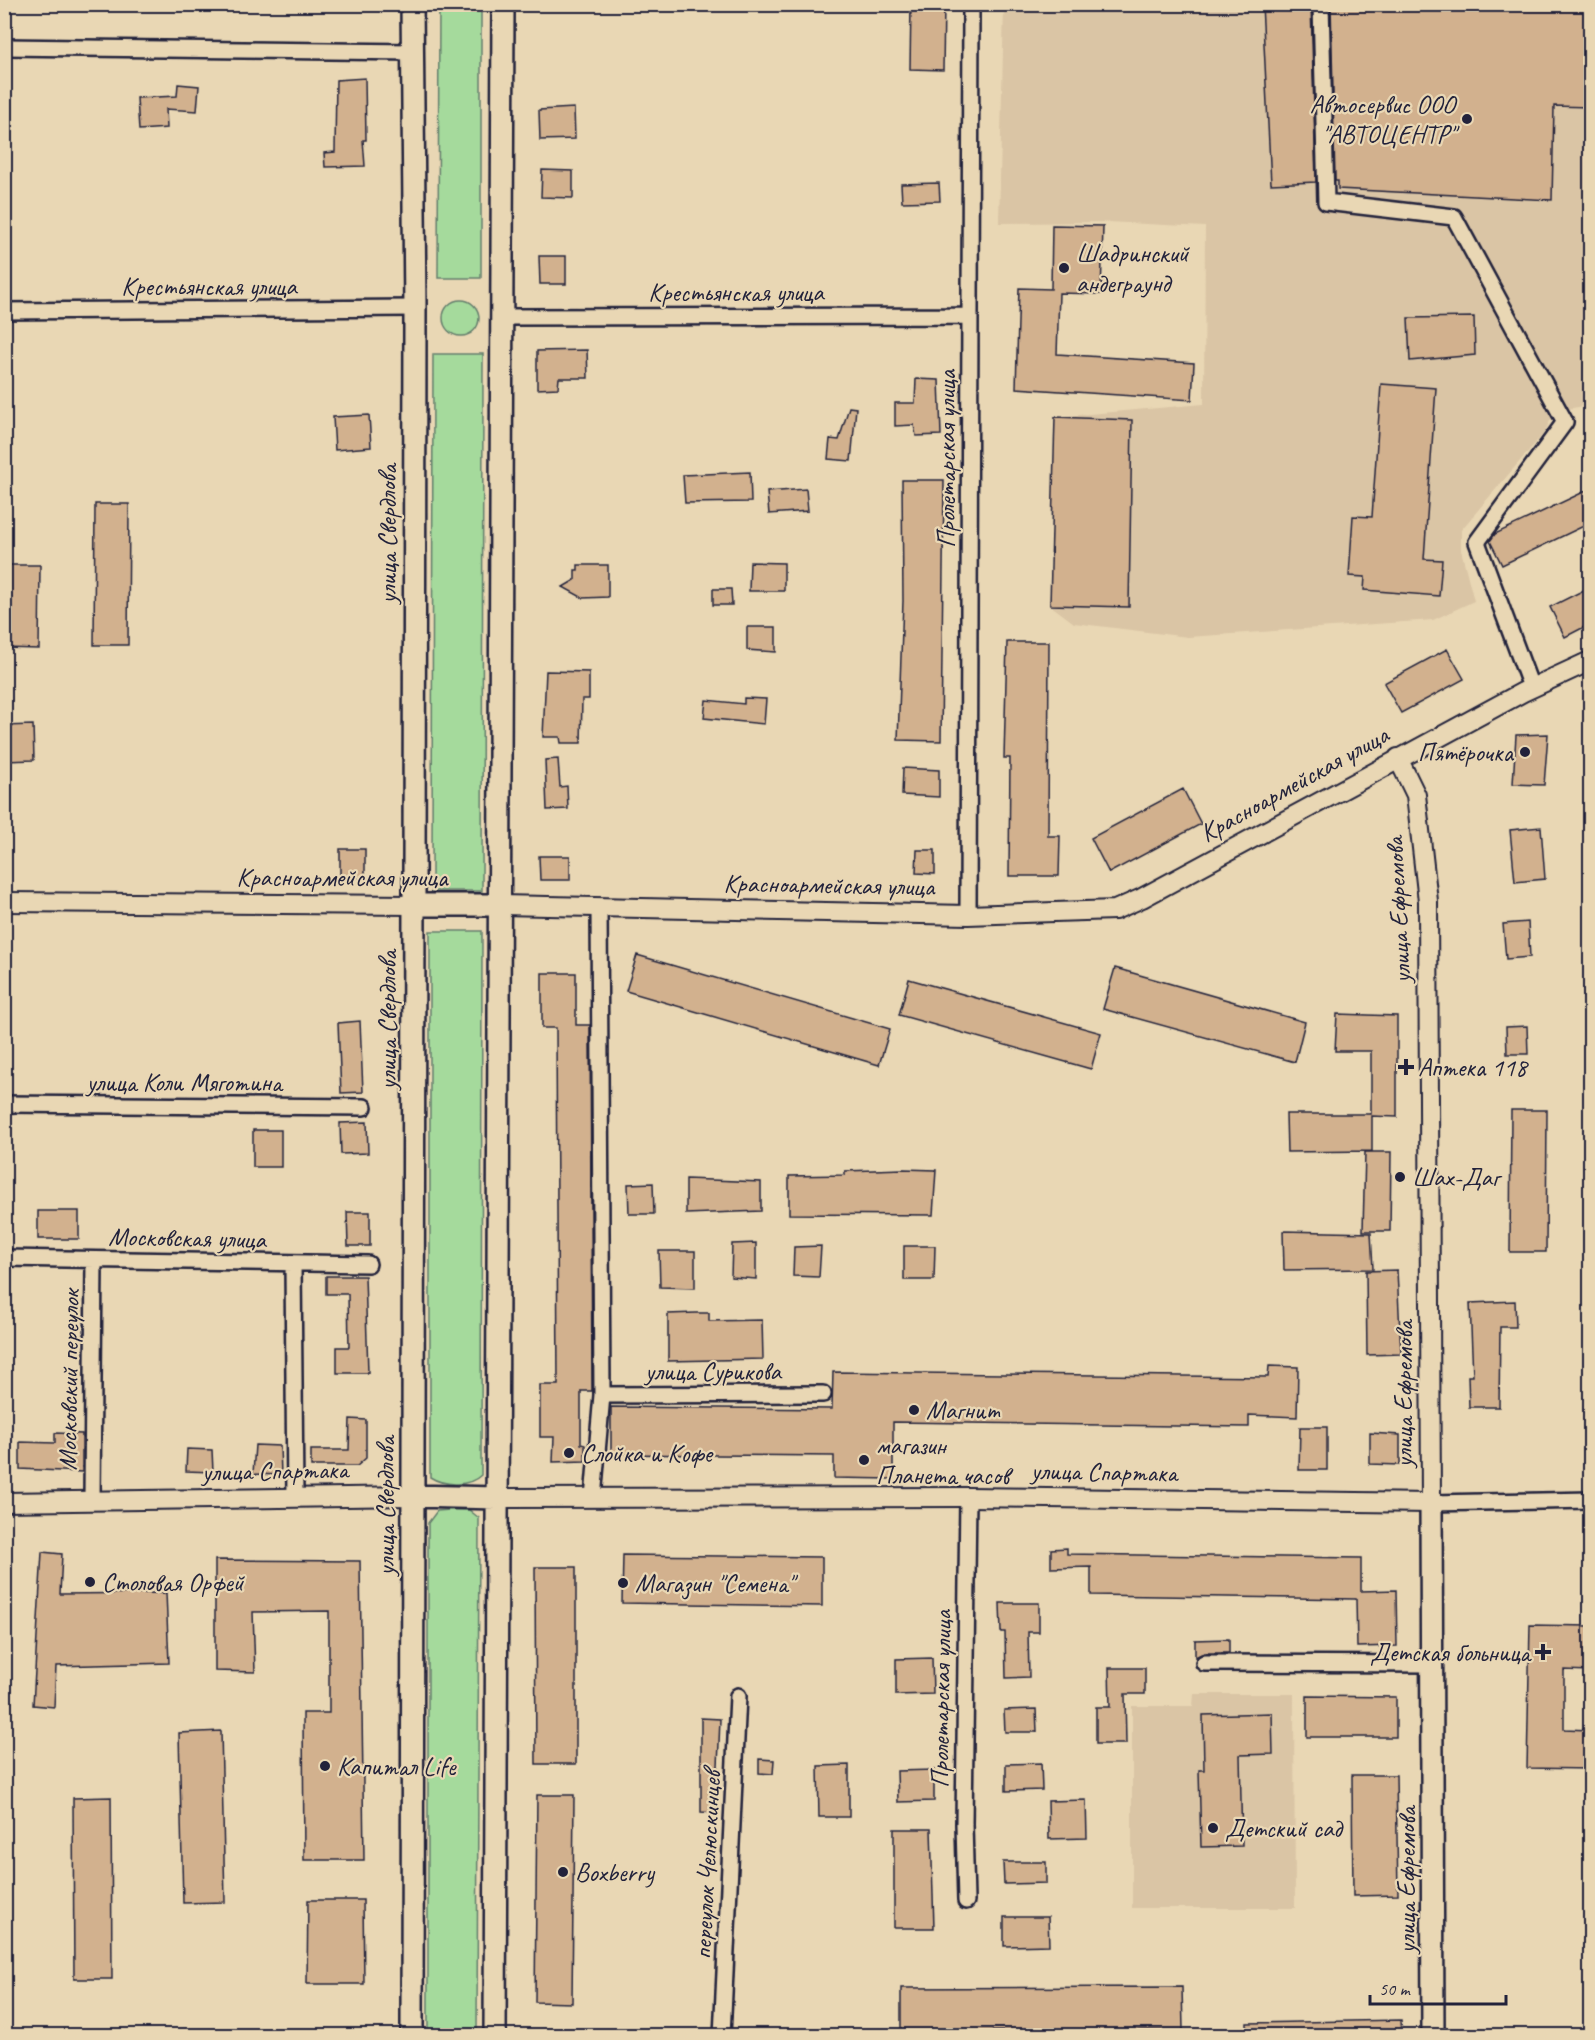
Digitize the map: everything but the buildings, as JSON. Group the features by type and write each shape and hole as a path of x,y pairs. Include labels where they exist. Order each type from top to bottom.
{"main road":[{"name":"улица Свердлова","path":"412,4 415,308 412,2036"},
{"path":"495,2036 502,4"},
{"name":"Красноармейская улица","path":"414,904 499,905"},
{"name":"улица Спартака","path":"412,1496 497,1498"},
{"name":"улица Ефремова","path":"1431,1503 1433,2036"}],"street":[{"name":"Пролетарская улица","path":"968,915 971,4"},
{"path":"1321,4 1326,202 1454,217 1565,422 1477,542 1531,687"},
{"path":"4,47 413,52"},
{"name":"Крестьянская улица","path":"4,311 415,308"},
{"name":"Крестьянская улица","path":"501,317 970,316"},
{"name":"Красноармейская улица","path":"499,905 968,915 1115,910 1142,898 1531,687 1590,661"},
{"name":"улица Ефремова","path":"1398,758 1416,795 1428,901 1431,1503"},
{"name":"Красноармейская улица","path":"4,902 414,904"},
{"path":"593,1498 603,1395 599,908"},
{"name":"улица Коли Мяготина","path":"4,1104 364,1107"},
{"name":"Московская улица","path":"4,1258 368,1264"},
{"name":"Московский переулок","path":"92,1500 94,1260"},
{"path":"293,1264 295,1498"},
{"name":"улица Сурикова","path":"603,1395 823,1394"},
{"name":"улица Спартака","path":"4,1502 412,1496"},
{"name":"Пролетарская улица","path":"966,1901 964,1824 968,1497"},
{"name":"улица Спартака","path":"497,1498 968,1497 1431,1503 1590,1500"},
{"path":"1204,1663 1432,1664"},
{"name":"переулок Челюскинцев","path":"722,2036 738,1696"}],"shaded area":[{"path":"1004,5 1590,5 1590,405 1555,411 1544,433 1461,530 1461,550 1474,601 1433,620 1188,637 1074,623 1050,605 1055,417 1204,404 1205,227 1107,222 999,223"},
{"name":"Детский сад","path":"1194,1694 1294,1694 1295,1908 1132,1908 1132,1706 1193,1706"}],"green space":[{"path":"439,5 481,5 481,278 438,278"},
{"path":"461,300 474,305 479,318 474,331 461,336 448,331 443,318 448,305"},
{"path":"433,354 483,354 482,891 432,891"},
{"path":"430,931 482,931 481,1475 470,1482 456,1484 430,1477"},
{"path":"469,1510 479,1518 477,2035 428,2035 428,1523 437,1511"}],"place":[{"name":"Автосервис ООО \"АВТОЦЕНТР\"","path":"1467,119"},
{"name":"Шадринский андеграунд","path":"1064,268"},
{"name":"Пятёрочка","path":"1525,752"},
{"name":"Аптека 118","path":"1406,1067"},
{"name":"Шах-Даг","path":"1400,1177"},
{"name":"Магнит","path":"914,1410"},
{"name":"Слойка и Кофе","path":"569,1453"},
{"name":"магазин Планета часов","path":"864,1460"},
{"name":"Столовая Орфей","path":"90,1582"},
{"name":"Магазин \"Семена\"","path":"623,1583"},
{"name":"Детская больница","path":"1543,1652"},
{"name":"Капитал Life","path":"325,1766"},
{"name":"Детский сад","path":"1213,1828"},
{"name":"Boxberry","path":"563,1872"}]}
